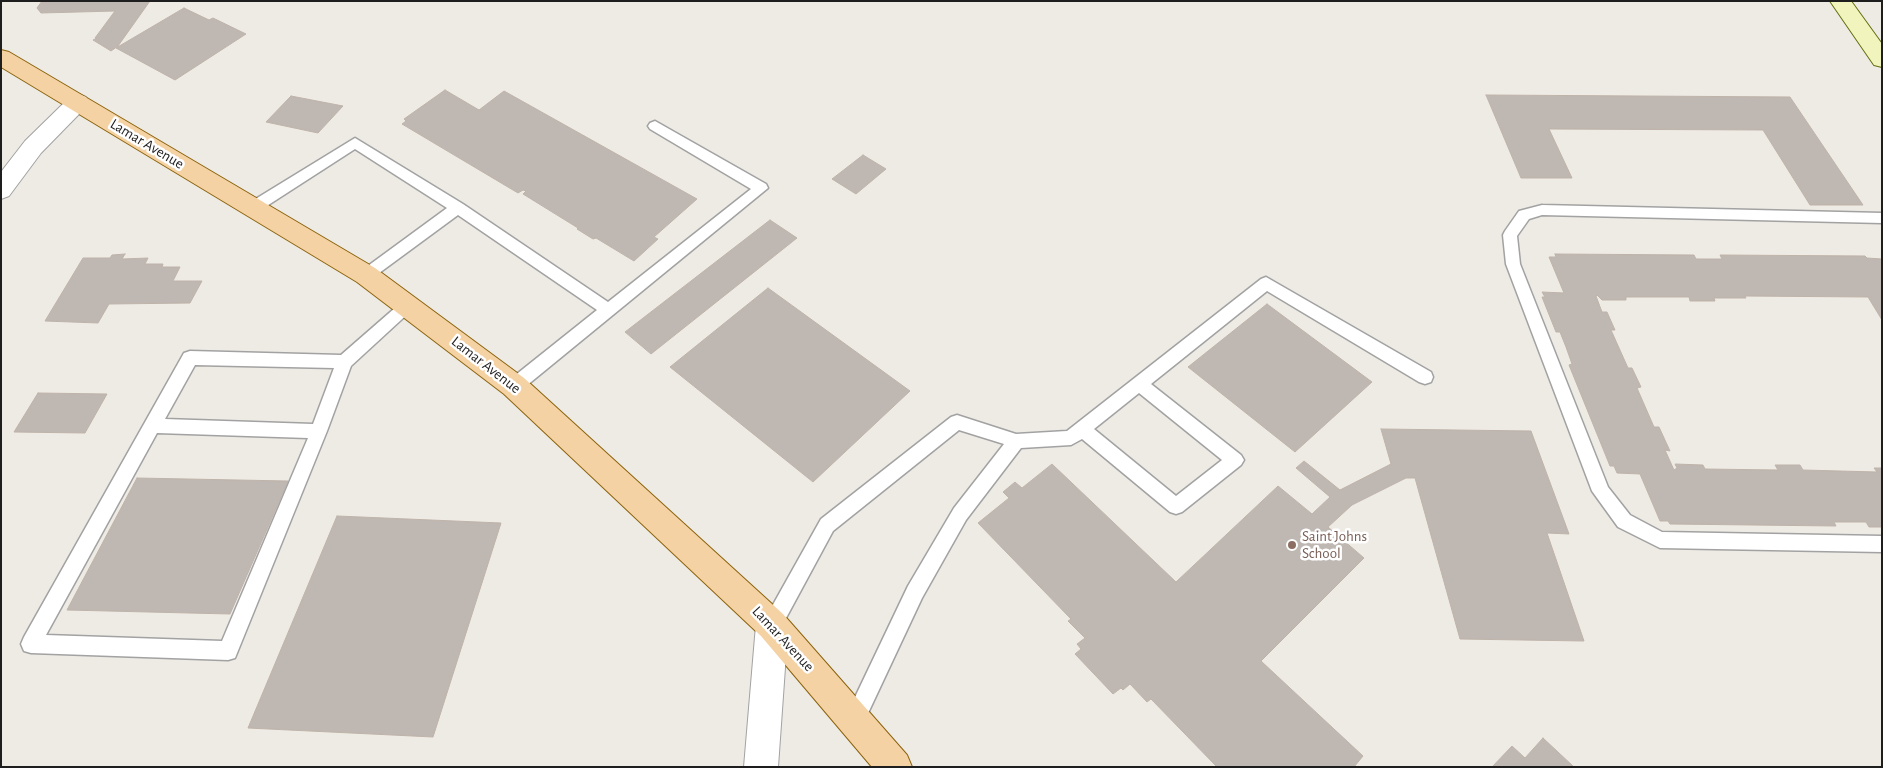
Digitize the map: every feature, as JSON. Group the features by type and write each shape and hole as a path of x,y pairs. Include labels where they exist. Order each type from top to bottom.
{"main road":[{"path":"1840,1 1882,60"},
{"name":"Lamar Avenue","path":"1,57 366,275 514,386 772,624 895,767"}],"street":[{"path":"1,190 33,146 78,102"},
{"path":"760,767 772,624"}],"lane":[{"path":"514,386 761,188 655,126"},
{"path":"254,208 355,143 458,208 608,310"},
{"path":"366,275 458,208"},
{"path":"1882,218 1542,210 1524,215 1510,234 1513,264 1601,491 1624,521 1660,540 1882,544"},
{"path":"772,624 827,525 957,422 1016,441 1071,438 1266,283 1424,377"},
{"path":"344,362 190,358 30,644 228,651 319,431 344,362 408,305"},
{"path":"1082,429 1176,506 1235,460 1139,384"},
{"path":"152,426 319,431"},
{"path":"855,719 915,592 960,514 1016,441"}],"building":[{"path":"42,1 150,1 118,46 111,51 93,40 97,38 95,38 115,11 41,13 37,8"},
{"path":"184,8 209,20 213,18 246,34 175,80 116,48"},
{"path":"445,90 479,110 504,91 697,199 654,237 658,239 634,261 596,238 593,239 523,194 526,191 523,190 518,193 402,124 406,121 404,119"},
{"path":"1486,95 1790,97 1863,205 1810,205 1763,130 1549,129 1572,178 1521,178"},
{"path":"291,96 343,106 318,133 266,122"},
{"path":"863,155 886,169 856,194 832,179"},
{"path":"770,220 797,238 651,354 625,332"},
{"path":"125,254 122,259 148,258 145,264 163,264 162,267 180,267 173,281 202,281 190,303 109,304 98,323 45,321 83,258 110,258 112,255"},
{"path":"1555,254 1694,255 1696,259 1722,259 1720,255 1865,256 1867,258 1882,259 1882,320 1868,297 1745,296 1746,298 1714,298 1715,301 1690,301 1689,297 1626,297 1626,300 1602,300 1596,296 1602,312 1607,312 1615,330 1611,330 1628,368 1632,368 1641,387 1637,388 1654,427 1659,427 1670,451 1665,450 1674,470 1677,468 1675,464 1703,465 1705,469 1778,470 1775,465 1800,465 1803,470 1877,472 1874,468 1882,468 1882,527 1869,527 1866,522 1834,522 1836,526 1670,524 1668,521 1660,521 1640,474 1617,473 1614,466 1610,466 1569,365 1572,364 1560,332 1556,332 1542,297 1545,297 1542,292 1564,293 1549,257 1556,257"},
{"path":"768,288 910,391 813,482 670,367"},
{"path":"1267,304 1372,382 1295,452 1188,367"},
{"path":"38,393 107,394 85,433 14,432"},
{"path":"1381,429 1531,431 1569,534 1547,533 1584,641 1460,639 1415,478 1406,478 1352,505 1328,527 1364,558 1261,661 1363,756 1354,767 1217,767 1151,699 1147,702 1130,684 1123,690 1121,688 1113,694 1075,654 1081,649 1077,644 1085,638 1068,621 1071,619 978,523 1009,498 1003,492 1015,482 1022,488 1052,464 1176,582 1278,486 1312,514 1330,497 1296,468 1304,461 1340,490 1391,464"},
{"path":"137,478 288,481 230,614 67,610"},
{"path":"337,516 501,523 433,737 248,728"},
{"path":"1543,738 1574,767 1492,767 1512,746 1525,758"}],"place":[{"name":"Saint Johns School","path":"1292,545"}]}
